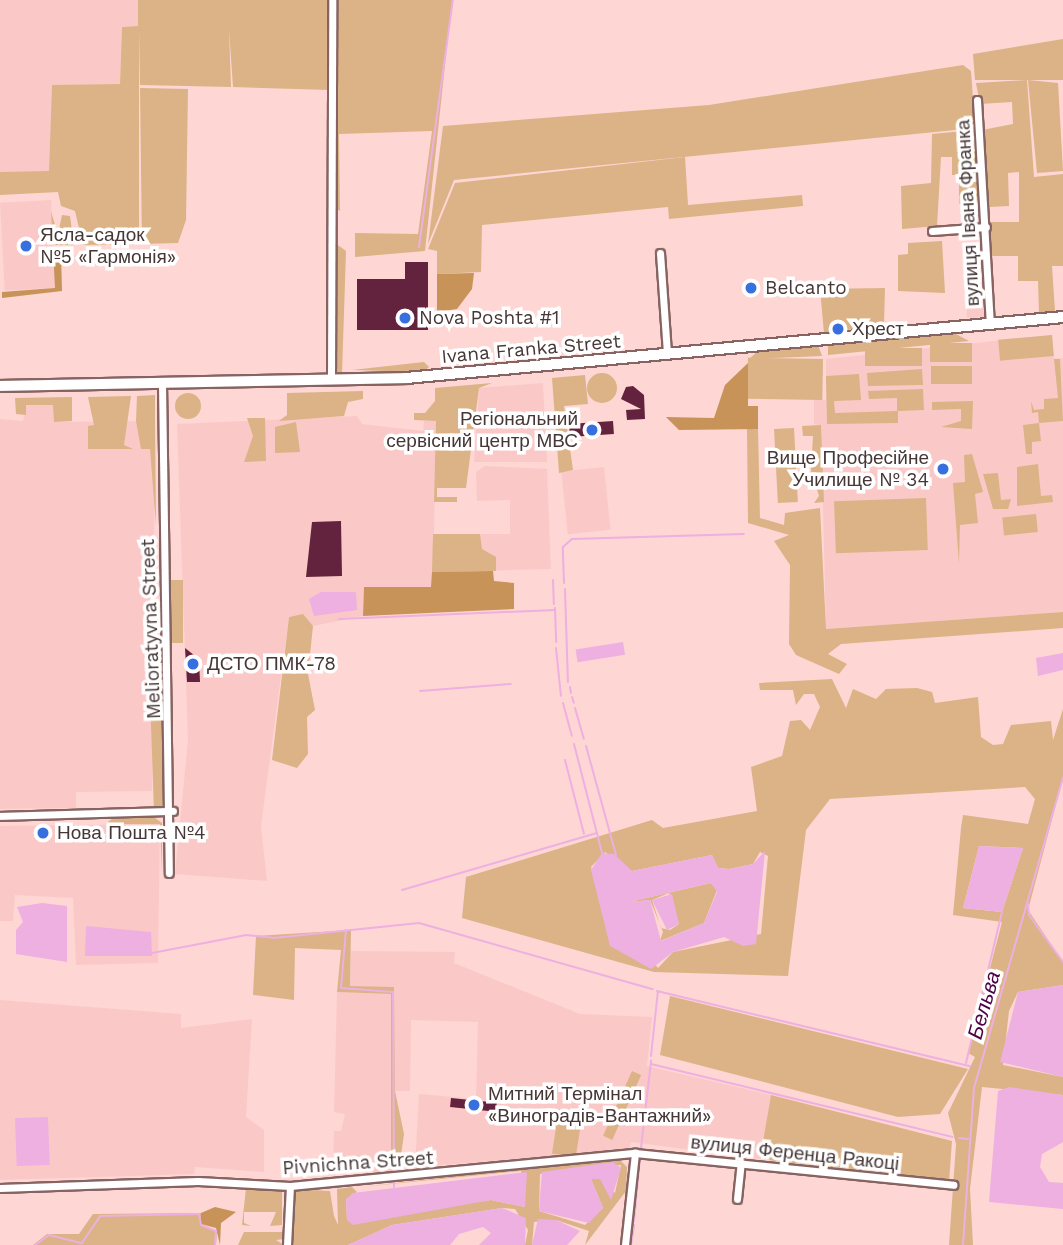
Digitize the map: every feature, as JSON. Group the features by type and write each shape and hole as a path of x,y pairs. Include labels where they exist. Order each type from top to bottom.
{"main road":[{"name":"Ivana Franka Street","path":"0,386 331,380 667,354 1063,317"}],"street":[{"path":"331,380 332,0"},
{"name":"вулиця Івана Франка","path":"977,100 990,324"},
{"path":"932,231 986,226"},
{"path":"660,253 667,354"},
{"name":"Melioratyvna Street","path":"162,383 173,811 169,873"},
{"path":"0,816 173,811"},
{"path":"155,812 172,829"},
{"path":"625,1245 635,1153"},
{"name":"вулиця Ференца Ракоці","path":"635,1153 953,1185"},
{"name":"Pivnichna Street","path":"0,1188 198,1181 290,1186 635,1153"},
{"path":"737,1199 741,1163"},
{"path":"287,1245 290,1186"}],"shaded area":[{"path":"0,0 138,0 138,26 122,27 120,84 52,86 49,172 0,172"},
{"path":"138,0 330,0 330,90 233,87 229,29 231,87 140,85 139,30 139,244 83,245 75,211 61,206 58,192 0,195 0,172 49,171 52,85 120,84 122,27 138,26"},
{"path":"335,0 452,0 425,251 355,257 355,233 418,234 432,131 339,134 340,211 335,208"},
{"path":"1063,39 1063,80 975,80 973,54"},
{"path":"963,65 971,71 975,128 454,180 428,244 443,126 709,105"},
{"path":"1027,80 1034,177 1063,174 1063,266 1052,266 1055,311 1039,313 1038,281 1018,281 1018,256 991,256 990,222 1019,222 1019,172 1008,173 1009,206 989,207 982,130 1013,124 1012,102 980,104 976,83"},
{"path":"1028,80 1058,83 1063,171 1037,173"},
{"path":"140,88 188,89 186,220 178,243 142,244"},
{"path":"975,130 981,202 959,204 959,175 952,175 952,157 941,157 937,226 902,229 901,186 931,183 932,134"},
{"path":"685,157 688,205 802,195 803,206 669,219 668,207 482,225 481,272 437,274 437,251 428,249 455,183"},
{"name":"Ясла-садок №5 «Гармонія»","path":"51,200 56,288 5,291 0,203"},
{"path":"51,212 58,234 62,215 70,216 74,245 53,245"},
{"path":"942,241 945,293 898,291 898,255 908,254 908,243"},
{"path":"335,243 346,251 342,374 334,372"},
{"path":"53,250 61,252 62,291 2,298 2,292 55,288"},
{"path":"474,273 472,289 457,309 437,312 437,274"},
{"path":"885,288 884,325 824,333 820,289"},
{"path":"985,290 986,317 967,318 966,291"},
{"path":"954,333 969,341 828,355 828,345"},
{"name":"Вище Професійне Училище № 34","path":"1052,335 1054,359 1063,358 1063,612 826,629 821,426 814,424 814,400 826,400 826,359"},
{"path":"1052,335 1054,356 1000,361 998,340"},
{"path":"930,343 972,343 972,362 930,362"},
{"path":"818,345 822,356 749,359 758,351"},
{"path":"865,348 922,348 922,366 865,366"},
{"path":"748,358 823,359 822,400 747,399"},
{"path":"1054,359 1060,359 1063,421 1039,423 1038,412 1032,413 1031,401 1034,410 1044,409 1044,399 1058,398"},
{"path":"424,362 429,367 423,372 352,370"},
{"path":"748,363 748,406 758,406 758,429 679,430 666,417 714,418 725,385"},
{"path":"931,366 972,366 972,384 931,384"},
{"path":"922,369 923,385 868,386 867,373"},
{"path":"602,373 612,378 617,388 612,398 602,403 592,398 587,388 592,378"},
{"path":"859,374 861,400 834,401 835,413 897,411 897,398 869,399 868,391 923,389 924,410 898,411 898,423 827,424 826,376"},
{"path":"585,375 588,404 564,406 573,470 559,473 552,378"},
{"path":"492,383 479,388 466,488 437,488 437,497 457,497 457,502 434,502 436,421 414,420 414,413 425,413 435,401 435,388"},
{"path":"543,383 547,462 474,462 479,388"},
{"path":"363,391 363,399 348,402 344,416 279,421 287,415 287,393"},
{"path":"188,393 197,397 201,406 197,415 188,419 179,415 175,406 179,397"},
{"path":"155,395 156,526 150,449 141,449 136,421 137,396"},
{"path":"131,396 124,445 133,449 88,449 88,426 94,425 88,397"},
{"path":"72,397 72,421 54,422 53,405 26,405 26,415 16,414 15,398"},
{"path":"973,401 972,429 941,427 961,421 961,409 932,410 932,402"},
{"path":"26,405 54,405 54,422 155,421 152,791 76,792 76,808 0,809 0,419 23,421"},
{"path":"357,416 362,424 423,431 424,421 436,421 434,534 510,534 510,500 477,501 476,472 485,466 547,469 551,569 432,572 432,587 364,588 363,616 313,626 303,614 289,617 261,826 267,881 175,874 188,740 177,424"},
{"path":"247,418 265,418 266,461 244,462 253,436"},
{"path":"296,422 300,452 275,453 275,427"},
{"path":"1039,423 1041,441 1032,442 1032,454 1026,454 1023,425"},
{"path":"821,425 824,502 814,503 819,496 811,471 813,436 803,436 802,426"},
{"path":"794,428 798,502 778,503 774,429"},
{"path":"747,429 758,429 760,518 784,525 785,513 820,508 826,629 1063,612 1063,628 841,644 828,654 847,664 839,674 796,655 789,644 790,565 774,541 789,535 748,523"},
{"path":"972,454 983,492 975,494 978,523 960,525 959,564 953,483 965,482 964,455"},
{"path":"1038,464 1041,496 1052,495 1053,502 1017,506 1017,467"},
{"path":"604,467 611,530 568,534 561,471"},
{"path":"998,473 1001,500 1011,499 1008,509 993,509 983,474"},
{"path":"926,498 928,550 836,553 834,501"},
{"path":"1036,514 1038,532 1004,535 1002,518"},
{"path":"433,534 480,534 482,549 496,557 496,571 432,572"},
{"path":"493,571 494,581 514,583 514,609 363,616 364,587 431,587 432,572"},
{"path":"170,580 183,580 183,643 170,643"},
{"path":"321,592 356,592 357,610 314,616 309,599"},
{"path":"303,614 313,626 308,674 315,710 307,717 308,754 297,768 272,760 289,617"},
{"path":"623,642 625,655 578,662 576,650"},
{"path":"1063,653 1063,670 1038,676 1036,658"},
{"path":"149,668 163,668 168,807 154,807"},
{"path":"832,679 846,708 853,689 876,699 886,689 917,688 932,692 935,703 978,697 981,737 993,745 1003,744 1011,725 1051,721 1053,740 1063,709 1063,778 1028,910 1063,962 1063,985 1018,992 1009,1011 1003,1065 1063,1077 1063,1095 982,1087 970,1189 973,1245 949,1245 956,1144 948,1113 975,1057 968,1053 1002,922 953,915 961,828 963,815 1028,824 1035,799 1025,787 830,799 806,830 788,976 654,972 462,918 466,877 652,820 663,828 757,811 751,767 782,756 790,721 801,720 810,730 820,707 814,694 804,694 796,705 793,690 760,690 759,683","holes":["979,846 1023,848 1002,912 963,908","605,852 632,871 712,855 718,868 729,869 753,864 760,852 768,856 761,934 673,952 658,968 599,894 591,867"]},
{"path":"151,815 162,823 162,873 160,824 105,824 116,816"},
{"path":"160,824 158,963 76,965 73,898 15,895 13,921 0,921 0,826"},
{"path":"979,846 1023,848 1002,912 963,908"},
{"path":"765,851 756,944 743,946 724,937 673,952 651,969 610,946 591,870 602,853 614,854 632,871 712,855 718,868 729,869 753,864","holes":["711,883 717,892 704,923 661,941 650,900 629,902"]},
{"path":"711,883 717,890 704,923 660,941 663,932 661,928 670,930 679,924 669,893 652,900 660,924 650,900 629,902"},
{"path":"672,894 679,924 667,930 652,900"},
{"path":"42,903 67,906 67,962 16,954 16,930 23,922 17,907"},
{"path":"86,926 151,932 152,956 85,956"},
{"path":"351,930 350,986 394,987 395,1091 404,1134 399,1170 391,1171 391,994 337,992 341,950 295,948 294,1000 253,995 256,936"},
{"path":"351,951 455,952 454,963 580,1014 652,1017 647,1066 771,1095 760,1159 631,1142 629,1150 415,1167 419,1094 476,1099 478,1022 411,1020 410,1091 395,1091 394,988 350,986"},
{"path":"1063,985 1063,1077 1000,1062 1018,992"},
{"path":"337,992 391,994 391,1171 333,1174 334,1131 341,1131 345,1114 334,1112"},
{"path":"670,996 968,1069 940,1114 898,1117 660,1055"},
{"path":"0,1000 181,1014 181,1028 252,1019 246,1117 264,1130 264,1172 195,1167 194,1174 0,1180"},
{"path":"632,1071 641,1075 612,1140 603,1136"},
{"path":"1009,1087 1063,1095 1063,1142 1042,1154 1040,1167 1049,1182 1063,1183 1063,1209 989,1202 998,1091"},
{"path":"771,1095 952,1141 949,1182 760,1159"},
{"path":"559,1109 583,1113 576,1157 552,1153"},
{"path":"48,1117 50,1165 17,1166 15,1118"},
{"path":"618,1158 627,1167 626,1191 585,1245 589,1231 556,1220 534,1222 532,1245 525,1245 528,1230 515,1209 502,1208 392,1225 348,1245 290,1245 293,1189 330,1191 338,1225 337,1189 352,1187 357,1192 346,1199 347,1220 491,1200 525,1207 521,1171 361,1187","holes":["621,1165 615,1193 601,1179 591,1179 603,1208 585,1225 539,1211 540,1174"]},
{"path":"613,1162 621,1168 611,1200 600,1179 591,1179 603,1208 589,1223 539,1211 542,1172"},
{"path":"527,1172 525,1207 491,1200 353,1225 347,1220 346,1199 353,1193"},
{"path":"246,1188 282,1192 282,1225 270,1226 276,1212 244,1212 244,1223 251,1226 242,1225"},
{"path":"215,1207 236,1212 221,1223 220,1245 216,1228 201,1224 201,1213"},
{"path":"502,1208 526,1218 525,1245 479,1245 491,1233 483,1227 459,1234 450,1245 348,1245 392,1225"},
{"path":"201,1213 201,1224 217,1231 216,1245 33,1245 47,1234 79,1234 93,1214"},
{"path":"538,1219 556,1220 580,1231 567,1245 532,1245"},
{"path":"244,1232 284,1232 284,1239 276,1240 284,1245 238,1245"}],"building":[{"path":"405,262 428,262 428,330 357,330 357,279 405,279"},
{"path":"633,386 644,395 645,419 627,420 626,410 641,409 621,399 626,387"},
{"name":"Регіональний сервісний центр МВС","path":"613,421 614,434 570,437 569,424"},
{"path":"341,521 342,576 306,577 312,522"},
{"name":"ДСТО ПМК-78","path":"185,648 199,659 200,682 187,682"},
{"name":"Митний Термінал «Виноградів-Вантажний»","path":"451,1098 497,1103 496,1112 450,1107"}],"waterway":[{"path":"419,247 453,0"},
{"path":"564,583 563,547 572,539 744,534"},
{"path":"553,580 554,604"},
{"path":"565,589 568,682"},
{"path":"555,608 556,642"},
{"path":"339,619 555,610"},
{"path":"556,648 561,696"},
{"path":"420,691 511,684"},
{"path":"570,687 571,693"},
{"path":"572,697 574,703"},
{"path":"563,703 572,736"},
{"path":"575,708 584,739"},
{"path":"574,744 602,853"},
{"path":"586,746 616,855"},
{"path":"565,760 584,834"},
{"name":"Бельва","path":"963,1245 974,1088 1063,778"},
{"path":"402,890 597,833"},
{"path":"1028,904 1029,915 1063,962"},
{"path":"966,1063 1002,912"},
{"path":"152,953 246,935 273,938 419,923 653,989"},
{"path":"346,930 341,988 393,992 394,1170"},
{"path":"657,991 970,1066"},
{"path":"651,1056 658,991"},
{"path":"641,1148 651,1061"},
{"path":"651,1064 952,1137"},
{"path":"959,1138 968,1139"},
{"path":"634,1221 640,1158"},
{"path":"394,1181 394,1187"},
{"path":"35,1245 49,1235 82,1243 100,1216 199,1214 201,1225 216,1231 215,1245"},
{"path":"631,1245 634,1225"}],"place":[{"name":"Ясла-садок №5 «Гармонія»","path":"26,246"},
{"name":"Belcanto","path":"751,288"},
{"name":"Nova Poshta #1","path":"405,318"},
{"name":"Хрест","path":"838,329"},
{"name":"Регіональний сервісний центр МВС","path":"592,430"},
{"name":"Вище Професійне Училище № 34","path":"943,469"},
{"name":"ДСТО ПМК-78","path":"193,664"},
{"name":"Нова Пошта №4","path":"43,833"},
{"name":"Митний Термінал «Виноградів-Вантажний»","path":"474,1105"}]}
